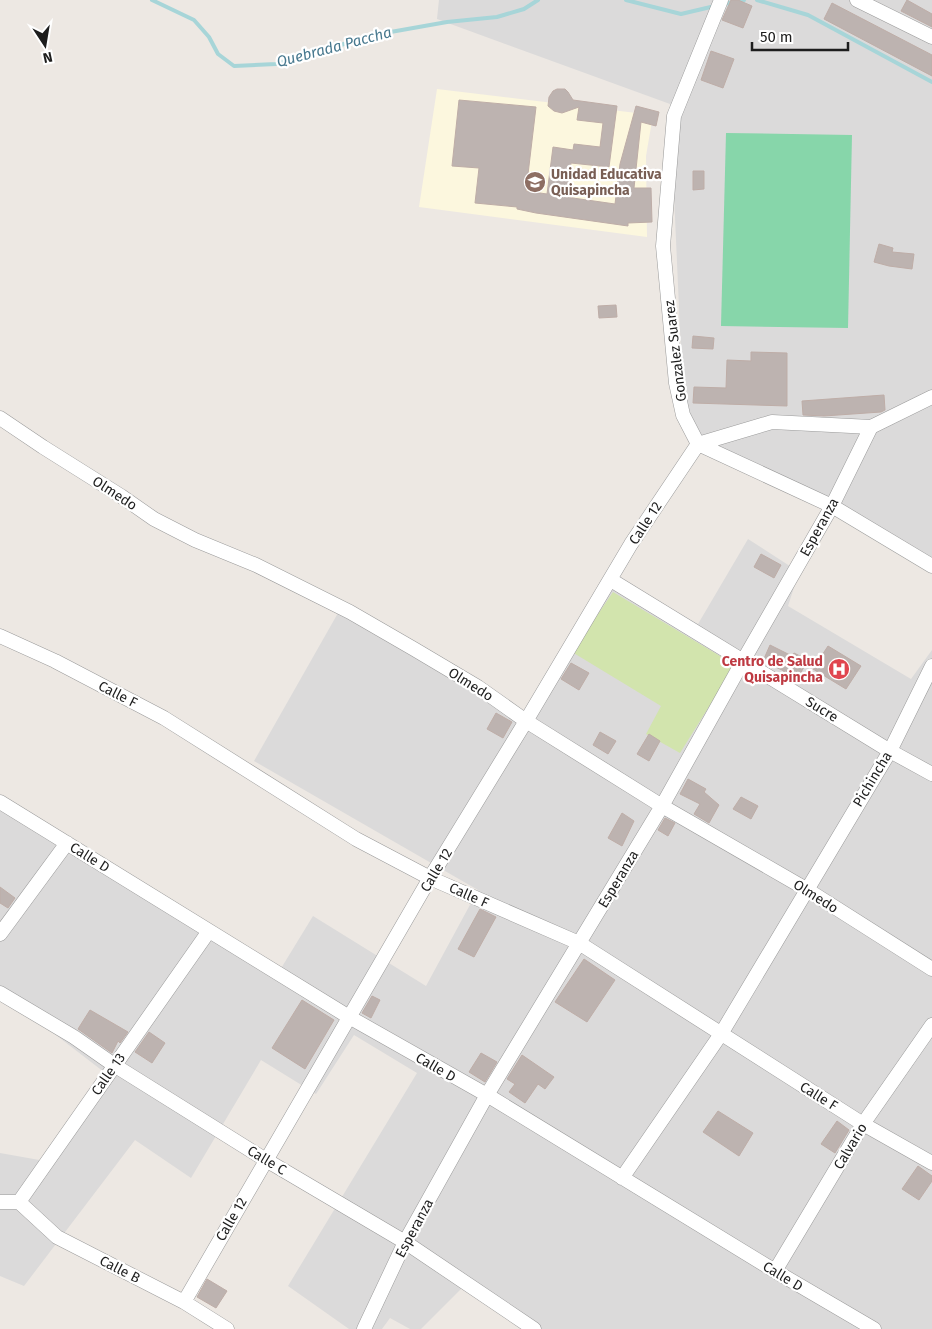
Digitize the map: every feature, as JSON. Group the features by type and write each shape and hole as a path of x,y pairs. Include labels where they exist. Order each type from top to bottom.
{"street":[{"name":"Gonzalez Suarez","path":"698,444 683,415 676,383 663,246 674,116 721,0"},
{"path":"857,0 932,37"},
{"path":"698,444 772,422 871,427 932,397"},
{"name":"Olmedo","path":"0,418 154,519 195,540 256,565 350,612 478,687 526,721 662,806 806,889 932,968"},
{"name":"Esperanza","path":"364,1329 405,1242 487,1096 662,806 832,506 871,427"},
{"path":"698,444 832,506 932,566"},
{"name":"Calle 12","path":"184,1302 430,878 632,544 698,444"},
{"name":"Sucre","path":"611,580 890,751 932,774"},
{"name":"Calle F","path":"0,636 55,661 164,718 356,839 430,878 579,943 863,1124 932,1163"},
{"name":"Pichincha","path":"622,1178 721,1034 890,751 932,666"},
{"name":"Calle D","path":"0,802 349,1017 487,1096 874,1329"},
{"path":"0,934 67,843"},
{"name":"Calle 13","path":"18,1202 209,931"},
{"name":"Calle C","path":"0,993 74,1037 114,1065 266,1160 405,1242 534,1329"},
{"name":"Calvario","path":"775,1271 863,1124 932,1026"},
{"path":"0,1202 18,1202"},
{"name":"Calle B","path":"18,1202 57,1237 184,1302 227,1329"}],"shaded area":[{"path":"439,0 932,0 932,568 837,504 698,444 683,398 670,104 437,19"},
{"name":"Unidad Educativa Quisapincha","path":"437,89 653,115 646,156 647,237 419,207"},
{"path":"748,539 799,572 788,606 911,679 932,650 932,1329 525,1329 462,1288 421,1329 410,1329 390,1318 382,1329 349,1329 288,1286 417,1073 354,1035 316,1094 261,1060 191,1178 135,1140 24,1286 0,1276 0,1153 45,1161 104,1072 0,992 0,803 280,970 313,916 426,986 478,890 254,761 338,613 529,713 615,577 698,624"}],"green space":[{"path":"726,133 852,135 848,328 721,326"},
{"path":"613,592 735,665 680,753 646,734 661,706 572,652"}],"building":[{"path":"731,0 738,0 752,6 743,28 722,20"},
{"path":"907,0 932,14 932,27 901,11"},
{"path":"832,3 932,55 932,76 824,19"},
{"path":"711,51 734,59 723,88 701,80"},
{"path":"557,89 565,89 573,100 617,106 609,167 571,163 566,197 615,204 620,164 636,106 659,112 656,126 641,122 634,188 651,188 652,222 628,223 628,226 536,213 517,209 517,207 475,203 479,168 452,166 459,100 536,107 526,191 547,194 553,147 573,150 574,144 600,147 603,123 577,120 579,107 562,113 554,111 548,106 549,97"},
{"path":"693,171 704,171 704,189 693,190"},
{"path":"879,244 893,248 892,252 914,254 912,269 874,262"},
{"path":"616,305 617,317 599,318 598,306"},
{"path":"693,336 714,338 713,349 692,348"},
{"path":"751,352 787,353 787,406 693,403 694,387 726,388 727,360 751,361"},
{"path":"884,395 885,410 881,412 824,416 803,415 802,401"},
{"path":"761,554 781,565 774,578 754,567"},
{"path":"770,645 792,656 794,653 808,660 796,681 783,673 784,671 763,661"},
{"path":"828,646 861,666 846,689 813,669"},
{"path":"571,663 589,673 579,690 561,679"},
{"path":"496,713 512,722 503,738 487,729"},
{"path":"600,732 616,741 608,754 593,745"},
{"path":"649,734 660,741 649,761 637,754"},
{"path":"688,779 706,789 704,792 719,805 709,823 694,814 700,804 680,794"},
{"path":"741,797 758,806 751,819 733,809"},
{"path":"622,813 634,821 622,846 608,838"},
{"path":"665,818 675,823 668,836 658,830"},
{"path":"0,887 15,898 8,908 0,903"},
{"path":"480,909 496,917 474,957 458,949"},
{"path":"584,959 615,980 587,1022 555,1002"},
{"path":"372,996 380,1000 371,1018 362,1013"},
{"path":"302,1000 334,1020 305,1069 272,1048"},
{"path":"90,1010 128,1032 120,1043 118,1041 112,1053 78,1029"},
{"path":"149,1032 165,1043 152,1063 135,1052"},
{"path":"481,1053 497,1062 485,1082 469,1072"},
{"path":"522,1055 554,1077 545,1089 538,1084 525,1103 509,1092 515,1084 507,1079"},
{"path":"718,1111 753,1133 739,1156 703,1132"},
{"path":"837,1121 849,1130 835,1153 821,1144"},
{"path":"918,1166 932,1176 932,1181 919,1200 902,1189"},
{"path":"207,1279 227,1291 216,1308 197,1297"}],"waterway":[{"name":"Quebrada Paccha","path":"152,0 194,20 209,37 218,54 234,66 276,64 368,36 447,22 497,17 524,9 538,0"},
{"name":"Quebrada Paccha","path":"626,0 681,14 715,6"},
{"name":"Quebrada Paccha","path":"724,4 744,0"},
{"name":"Quebrada Paccha","path":"757,0 808,15 932,82"}],"place":[{"name":"Unidad Educativa Quisapincha","path":"535,182"},
{"name":"Centro de Salud Quisapincha","path":"839,669"}]}
